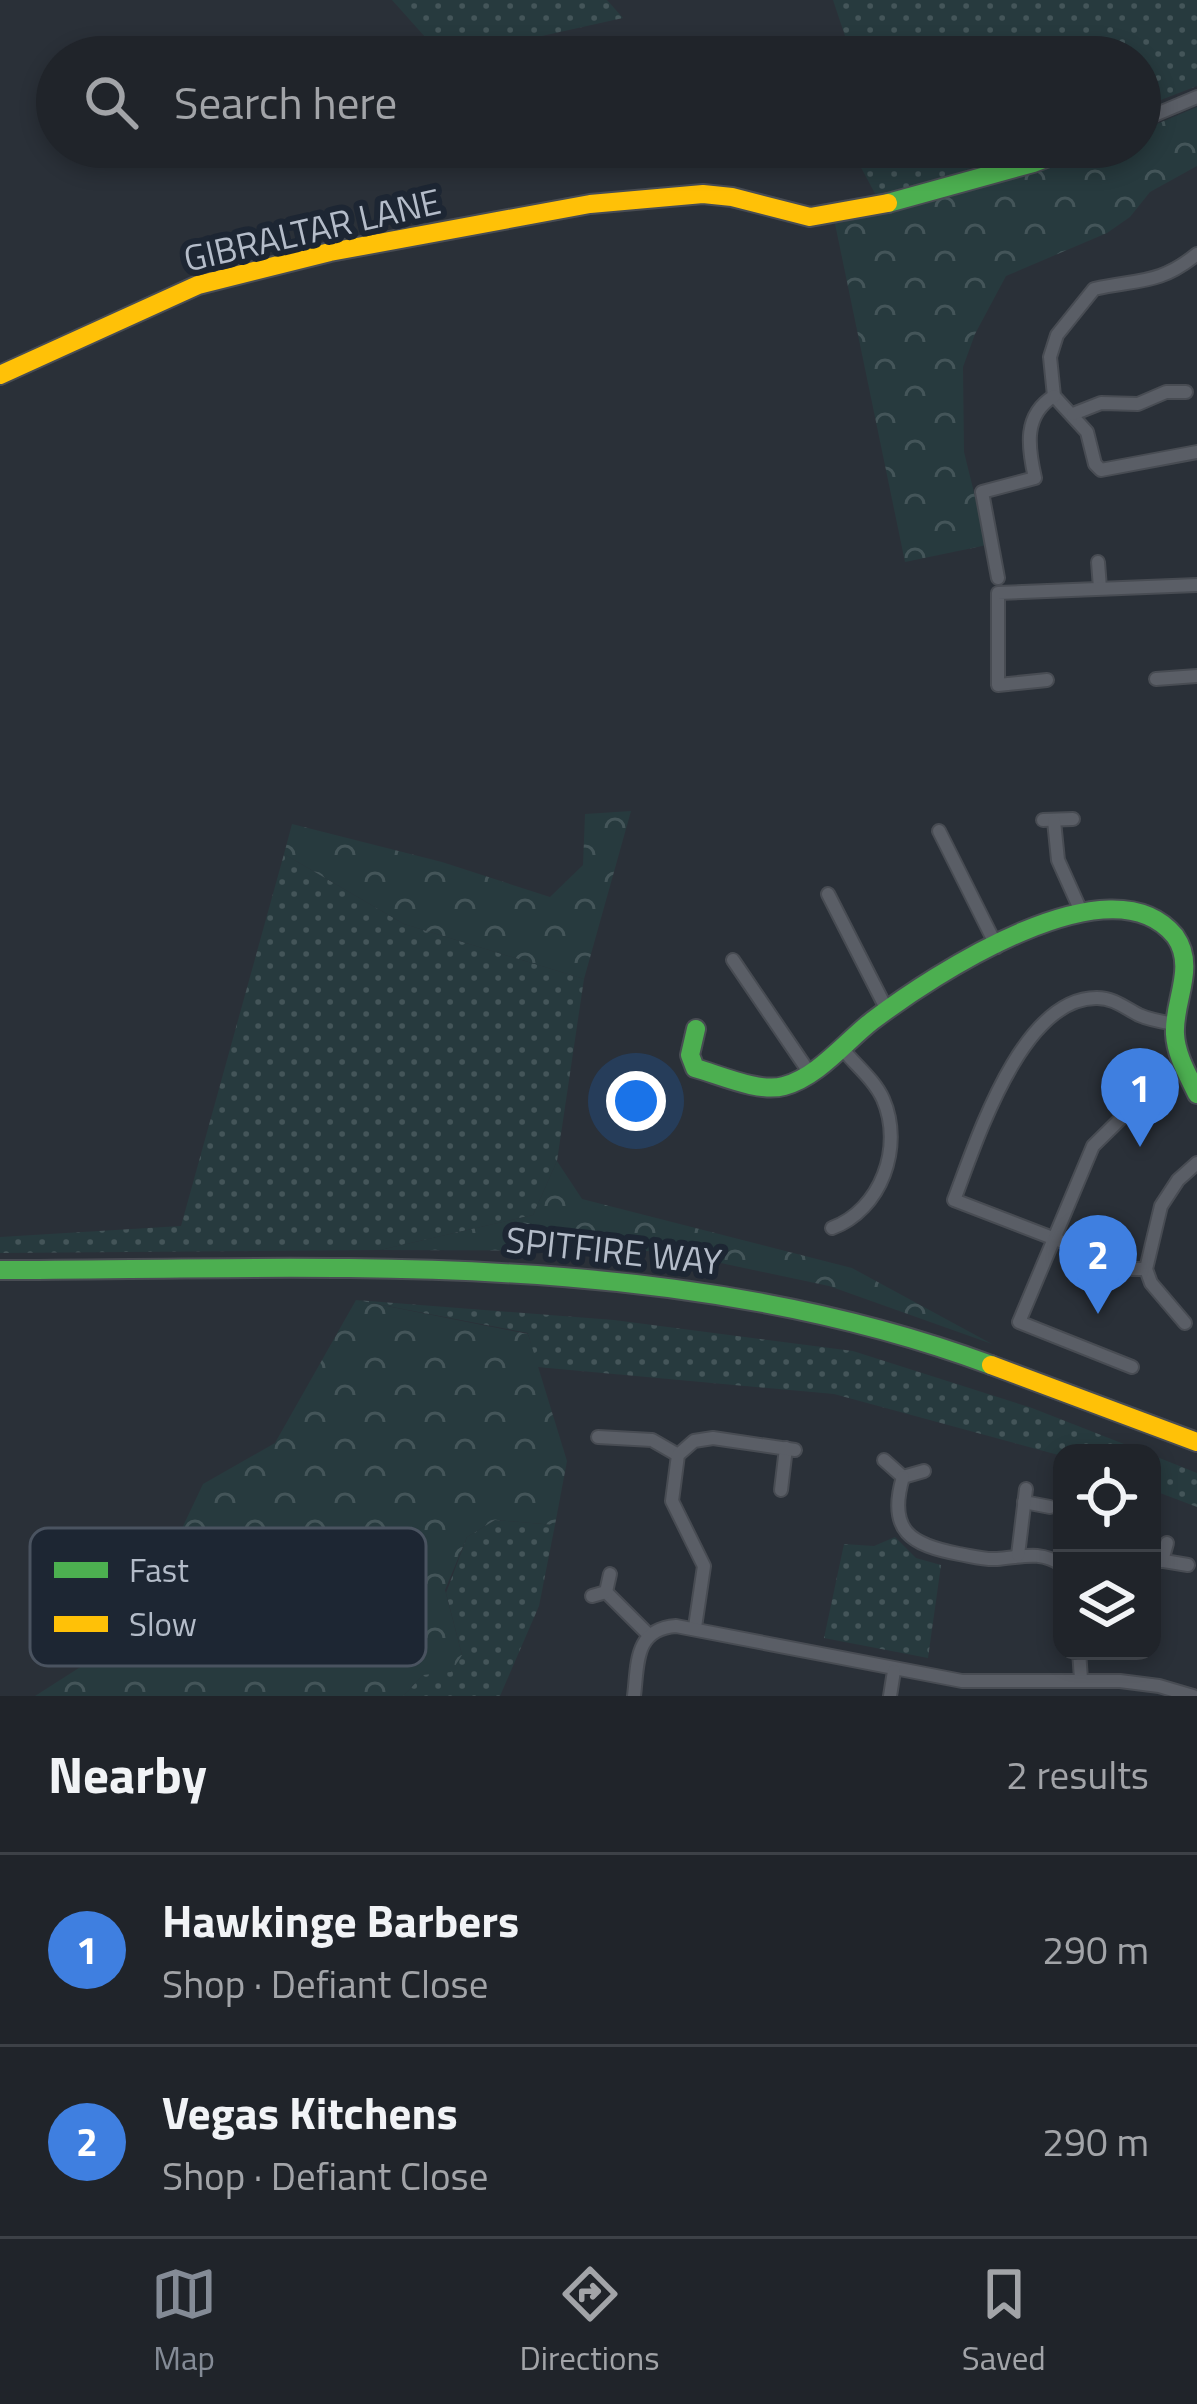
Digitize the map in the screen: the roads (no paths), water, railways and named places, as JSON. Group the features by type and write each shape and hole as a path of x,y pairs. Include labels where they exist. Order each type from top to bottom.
{"street":[{"path":"1161,112 1197,97"},
{"name":"GIBRALTAR LANE","path":"0,375 198,285 330,251 590,204 704,194 810,217 896,202 1018,168"},
{"path":"1197,254 1163,278 1100,287 1089,293 1051,346 1054,396 1087,432 1101,470 1197,452"},
{"path":"1072,414 1101,403 1138,404 1166,392 1186,392"},
{"path":"998,578 976,493 1035,478 1029,431 1040,406 1054,396"},
{"path":"1098,562 1100,588"},
{"path":"1047,680 998,685 998,592 1197,585"},
{"path":"1156,679 1197,676"},
{"path":"1073,819 1048,820 1058,860 1081,909"},
{"path":"938,831 997,947"},
{"path":"828,894 887,1010"},
{"path":"696,1029 689,1055 698,1070 777,1088 808,1072 887,1010 997,947 1081,909 1140,909 1174,932 1184,951 1188,974 1175,1024 1183,1063 1197,1094"},
{"path":"733,960 808,1072"},
{"path":"1146,1269 1133,1269 954,1200 1009,1072 1034,1033 1058,1012 1081,1000 1111,1000 1146,1017 1175,1024"},
{"path":"832,1228 852,1220 873,1198 886,1171 890,1147 883,1099 841,1047"},
{"path":"1132,1367 1019,1322 1094,1146 1156,1084"},
{"path":"1185,1323 1151,1283 1146,1269 1161,1206 1178,1180 1197,1163"},
{"name":"SPITFIRE WAY","path":"0,1270 477,1269 662,1285 805,1311 943,1347 1197,1442"},
{"path":"598,1437 652,1440 678,1455"},
{"path":"621,1438 622,1453"},
{"path":"695,1627 704,1566 672,1501 678,1455 694,1441 713,1438 790,1449 781,1490"},
{"path":"884,1460 903,1478"},
{"path":"903,1478 924,1471"},
{"path":"903,1478 898,1511 906,1533 920,1545 978,1558 1018,1555 1053,1560"},
{"path":"1018,1555 1025,1496 1050,1507"},
{"path":"1161,1553 1167,1543"},
{"path":"1161,1561 1188,1565"},
{"path":"610,1574 599,1594 650,1635"},
{"path":"634,1696 638,1653 650,1635 665,1627 695,1627 894,1671 1000,1684 1120,1681 1193,1696"},
{"path":"1080,1660 1081,1679"},
{"path":"890,1696 894,1671"},
{"path":"1118,1696 1120,1681"}],"place":[{"name":"Hawkinge Barbers","path":"1140,1147"},
{"name":"Vegas Kitchens","path":"1098,1314"}]}
